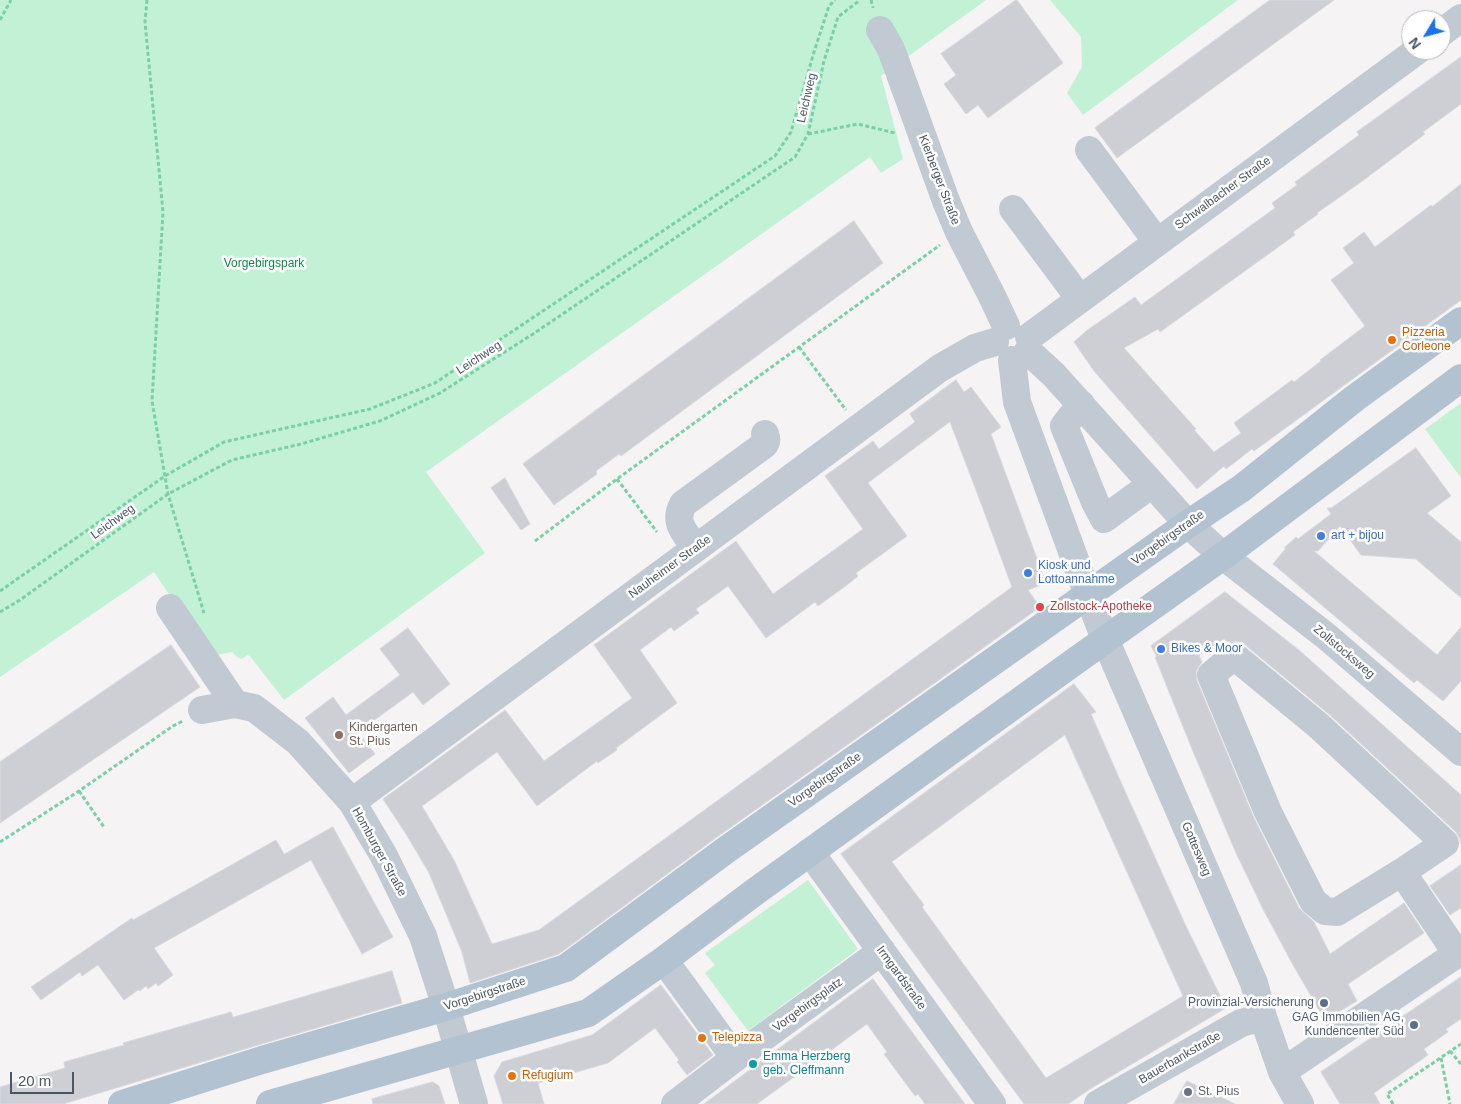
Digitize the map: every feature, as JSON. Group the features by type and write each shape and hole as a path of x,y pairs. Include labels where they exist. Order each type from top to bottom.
{"main road":[{"name":"Vorgebirgstraße","path":"122,1104 262,1060 446,1007 566,968 726,850 1088,594 1242,488 1355,398 1461,321"},
{"path":"270,1104 588,1013 664,960 1105,639 1223,556 1461,378"}],"street":[{"name":"Kierberger Straße","path":"880,30 891,49 959,232 1014,343 1017,402 1088,594"},
{"name":"Schwalbacher Straße","path":"1014,343 1080,298 1404,60"},
{"path":"1088,150 1157,242"},
{"path":"1013,210 1080,298"},
{"name":"Kierberger Straße","path":"1014,343 1054,374 1188,524 1223,556"},
{"name":"Nauheimer Straße","path":"352,802 940,368 975,348 1014,343"},
{"path":"1081,404 1064,426 1095,502 1104,519 1152,484"},
{"path":"687,554 678,518 683,504 764,445 767,441 765,434"},
{"name":"Zollstocksweg","path":"1223,556 1326,636 1461,752"},
{"name":"Gottesweg","path":"1088,594 1105,639 1254,983 1263,1017 1282,1072 1300,1104"},
{"path":"170,608 235,704"},
{"path":"1234,656 1319,726 1445,843 1402,872 1337,912 1325,911 1313,901 1268,812 1211,675 1234,656"},
{"name":"Homburger Straße","path":"202,710 235,704 254,708 298,742 352,802 384,856 423,936 474,1104"},
{"name":"Irmgardstraße","path":"810,852 992,1104"},
{"path":"1282,1072 1459,952 1402,872"},
{"name":"Vorgebirgsplatz","path":"675,1104 882,951"},
{"path":"664,960 735,1058"},
{"name":"Bauerbankstraße","path":"1098,1104 1240,1023 1263,1017"}],"path":[{"path":"0,20 11,0"},
{"path":"146,0 145,22 163,212 152,402 168,494 206,620"},
{"name":"Leichweg","path":"0,591 165,476 224,442 370,409 434,383 775,156 791,132 829,6 835,0"},
{"name":"Leichweg","path":"0,612 168,494 232,460 301,444 380,421 440,393 533,334 795,157 808,134 824,61 838,17 860,0"},
{"path":"808,134 858,124 923,139"},
{"path":"535,541 617,479 959,232"},
{"path":"799,347 860,428"},
{"path":"617,479 687,554"},
{"path":"0,842 79,791 173,726 202,710"},
{"path":"79,791 104,827"},
{"path":"1393,1104 1387,1094 1461,1044"},
{"path":"1450,1051 1461,1064"},
{"path":"1441,1058 1450,1104"}],"green space":[{"name":"Vorgebirgspark","path":"0,0 986,0 881,76 903,159 881,173 870,157 426,472 485,553 284,700 250,656 247,655 242,659 232,652 211,656 154,572 0,677"},
{"path":"1050,0 1238,0 1083,115 1067,93 1082,67 1081,37"},
{"path":"1461,403 1461,478 1425,429"},
{"path":"808,880 858,949 748,1031 705,973 715,965 705,953"}],"building":[{"path":"1016,0 1063,63 988,118 978,105 966,114 944,84 956,75 941,54"},
{"path":"1270,0 1334,0 1117,158 1095,128"},
{"path":"1461,57 1461,104 1423,132 1425,134 1317,213 1293,232 1295,235 1160,332 1158,329 1124,348 1214,452 1241,433 1234,423 1292,380 1294,382 1365,326 1331,280 1354,263 1343,248 1364,232 1375,247 1461,184 1461,300 1254,451 1252,449 1226,469 1224,466 1197,489 1094,371 1074,342 1086,331 1135,297 1141,305 1275,208 1272,203 1297,185 1295,182 1359,135 1357,132"},
{"path":"854,221 883,263 621,456 619,454 596,471 597,474 554,505 523,464"},
{"path":"956,380 964,392 971,387 1001,427 991,434 1046,583 1028,590 1040,607 717,837 559,954 470,983 462,952 429,873 383,799 505,710 544,761 632,698 594,645 736,541 773,594 863,529 825,476 873,441 879,449 915,422 910,414","holes":["950,422 1012,587 539,930 492,944 454,860 422,806 497,752 537,806 597,761 598,763 617,750 616,748 677,703 640,650 671,627 674,631 699,613 696,609 728,586 766,638 815,602 818,606 847,585 858,576 856,573 907,536 868,483"]},
{"path":"1416,448 1451,496 1427,513 1461,542 1461,598 1416,559 1361,555 1340,526 1318,551 1314,551 1437,655 1461,627 1461,681 1443,701 1417,680 1414,683 1273,564 1286,548 1284,548 1296,537 1298,539 1331,514 1327,508 1331,508"},
{"path":"505,478 530,524 521,530 491,488"},
{"path":"1225,592 1299,650 1461,795 1461,844 1456,832 1330,715 1244,644 1237,641 1228,642 1224,639 1199,655 1202,662 1196,671 1197,681 1254,818 1299,908 1314,922 1330,954 1404,903 1424,933 1348,984 1357,1001 1325,1020 1263,909 1236,853 1151,646"},
{"path":"408,628 450,684 423,705 413,692 358,732 375,754 349,773 305,718 333,697 346,715 400,675 380,649"},
{"path":"171,645 200,687 0,823 0,762"},
{"path":"1074,684 1096,712 1091,714 1185,924 1226,1008 1068,1104 1024,1104 841,854","holes":["1065,735 1183,996 1046,1078 922,907 924,905 892,862"]},
{"path":"333,827 393,937 362,954 311,860 154,948 173,975 158,986 156,983 148,989 146,986 124,1000 98,965 82,976 80,972 41,1000 31,987 132,918 133,920 276,840 284,854"},
{"path":"1461,865 1461,908 1450,915 1430,886"},
{"path":"392,971 402,1003 63,1104 0,1104 0,1087 65,1068 64,1062 231,1012 233,1017"},
{"path":"1461,977 1461,1019 1446,1029 1448,1032 1424,1049 1428,1055 1374,1093 1380,1104 1340,1104 1321,1072"},
{"path":"873,979 965,1104 925,1104 918,1094 915,1096 884,1054 887,1052 867,1024 757,1104 704,1104"},
{"path":"661,985 713,1055 687,1075 677,1062 679,1060 655,1028 608,1063 538,1083 544,1104 503,1104 494,1076 502,1062 592,1035"},
{"name":"St. Pius","path":"1187,1081 1235,1104 1174,1104"},
{"path":"433,1082 439,1086 445,1104 373,1104 372,1099"}],"place":[{"name":"Pizzeria Corleone","path":"1392,340"},
{"name":"art + bijou","path":"1321,536"},
{"name":"Kiosk und Lottoannahme","path":"1028,573"},
{"name":"Zollstock-Apotheke","path":"1040,607"},
{"name":"Bikes & Moor","path":"1161,649"},
{"name":"Kindergarten St. Pius","path":"339,735"},
{"name":"Provinzial-Versicherung","path":"1324,1003"},
{"name":"GAG Immobilien AG, Kundencenter Süd","path":"1414,1025"},
{"name":"Telepizza","path":"702,1038"},
{"name":"Emma Herzberg geb. Cleffmann","path":"753,1064"},
{"name":"Refugium","path":"512,1076"},
{"name":"St. Pius","path":"1188,1092"}]}
